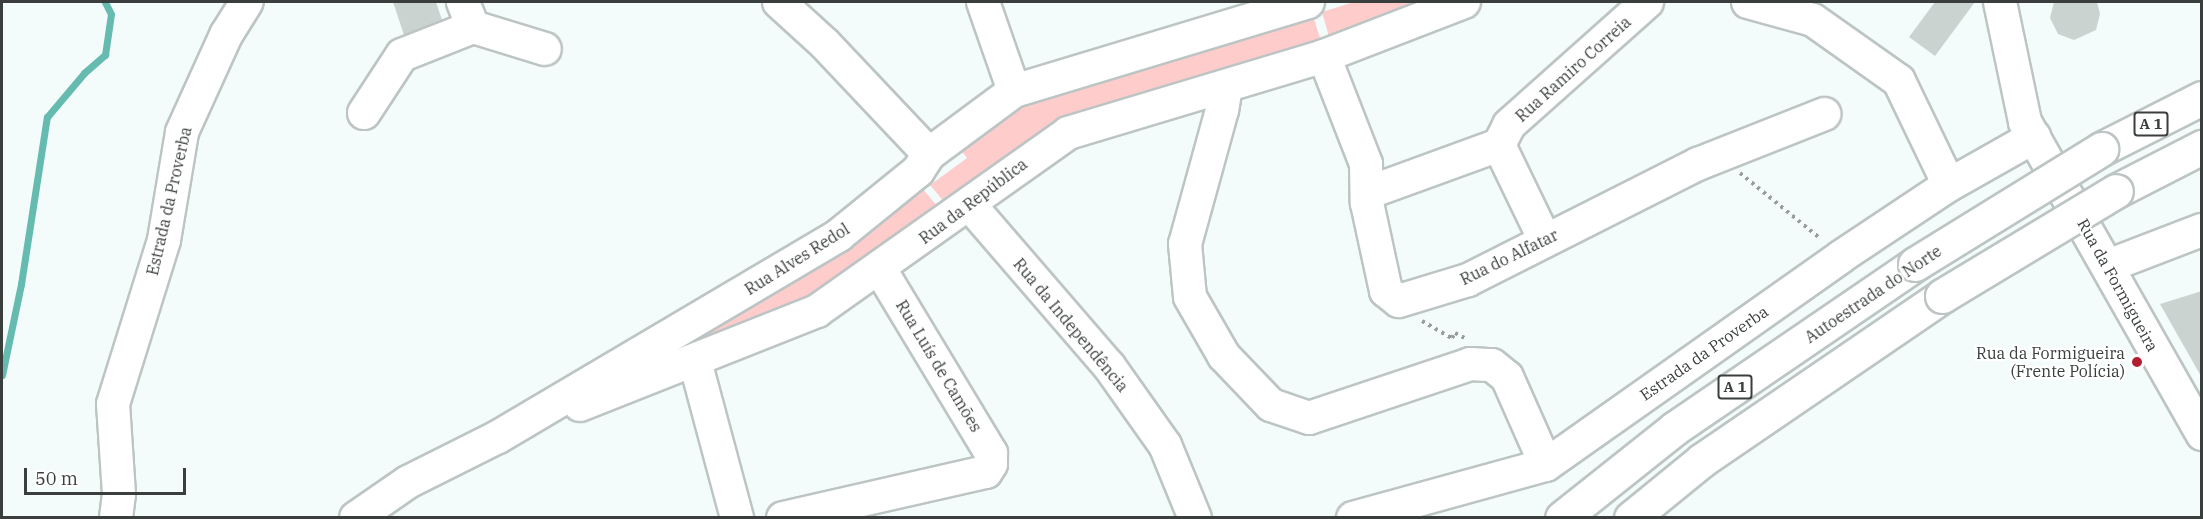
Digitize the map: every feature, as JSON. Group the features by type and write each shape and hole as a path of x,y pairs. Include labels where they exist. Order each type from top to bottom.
{"highway":[{"name":"Autoestrada do Norte","path":"1562,518 1675,428 1915,264 2101,149 2202,98"},
{"name":"A 1","path":"1631,518 1702,460 1942,296 2116,191 2202,147"}],"street":[{"name":"Estrada da Proverba","path":"116,518 119,494 113,404 164,240 182,132 226,35 247,2"},
{"path":"779,2 825,44 929,154"},
{"path":"983,2 1014,91"},
{"name":"Rua Alves Redol","path":"356,518 408,482 498,437 839,235 918,171 929,154 1014,91 1308,2"},
{"name":"Rua da República","path":"498,437 817,311 880,269 1068,133 1324,56 1464,2"},
{"name":"Rua Ramiro Correia","path":"1499,145 1509,125 1647,2"},
{"path":"1748,2 1813,20 1899,81 1949,185"},
{"name":"Rua da Formigueira","path":"2000,2 2020,107 2034,137 2202,434"},
{"path":"364,113 402,55 468,14 545,49"},
{"name":"Rua do Alfatar","path":"1324,56 1366,164 1370,192 1367,203 1386,291 1399,301 1468,280 1719,156 1824,114"},
{"path":"1226,86 1222,110 1185,244 1190,297 1224,356 1270,405 1310,418 1470,364 1492,365 1507,377 1546,465"},
{"name":"Estrada da Proverba","path":"1353,518 1546,465 1842,256 1949,185 2034,137"},
{"path":"1370,192 1499,145 1545,240"},
{"name":"Rua da Independência","path":"969,204 1109,366 1165,445 1195,518"},
{"path":"2108,266 2202,230"},
{"name":"Rua Luís de Camões","path":"783,518 986,472 991,464 991,453 880,269"},
{"path":"695,361 737,518"}],"path":[{"path":"1719,156 1842,256"},
{"path":"1410,315 1452,338 1455,333 1476,344"}],"shaded area":[{"path":"1354,2 1444,2 1331,44 1322,12"},
{"path":"1311,10 1323,47 1083,119 950,209 930,185 967,158 960,149 1040,90"},
{"path":"916,181 944,214 806,309 666,366 660,350"}],"building":[{"path":"393,2 436,2 442,20 404,35"},
{"path":"1935,2 1975,2 1935,56 1909,37"},
{"path":"2054,2 2097,2 2100,14 2096,30 2074,40 2058,34 2050,18"},
{"path":"2202,291 2202,378 2160,304"}],"waterway":[{"path":"2,375 21,284 47,117 84,73 105,55 111,14 105,2"}],"place":[{"name":"Rua da Formigueira (Frente Polícia)","path":"2137,362"}]}
